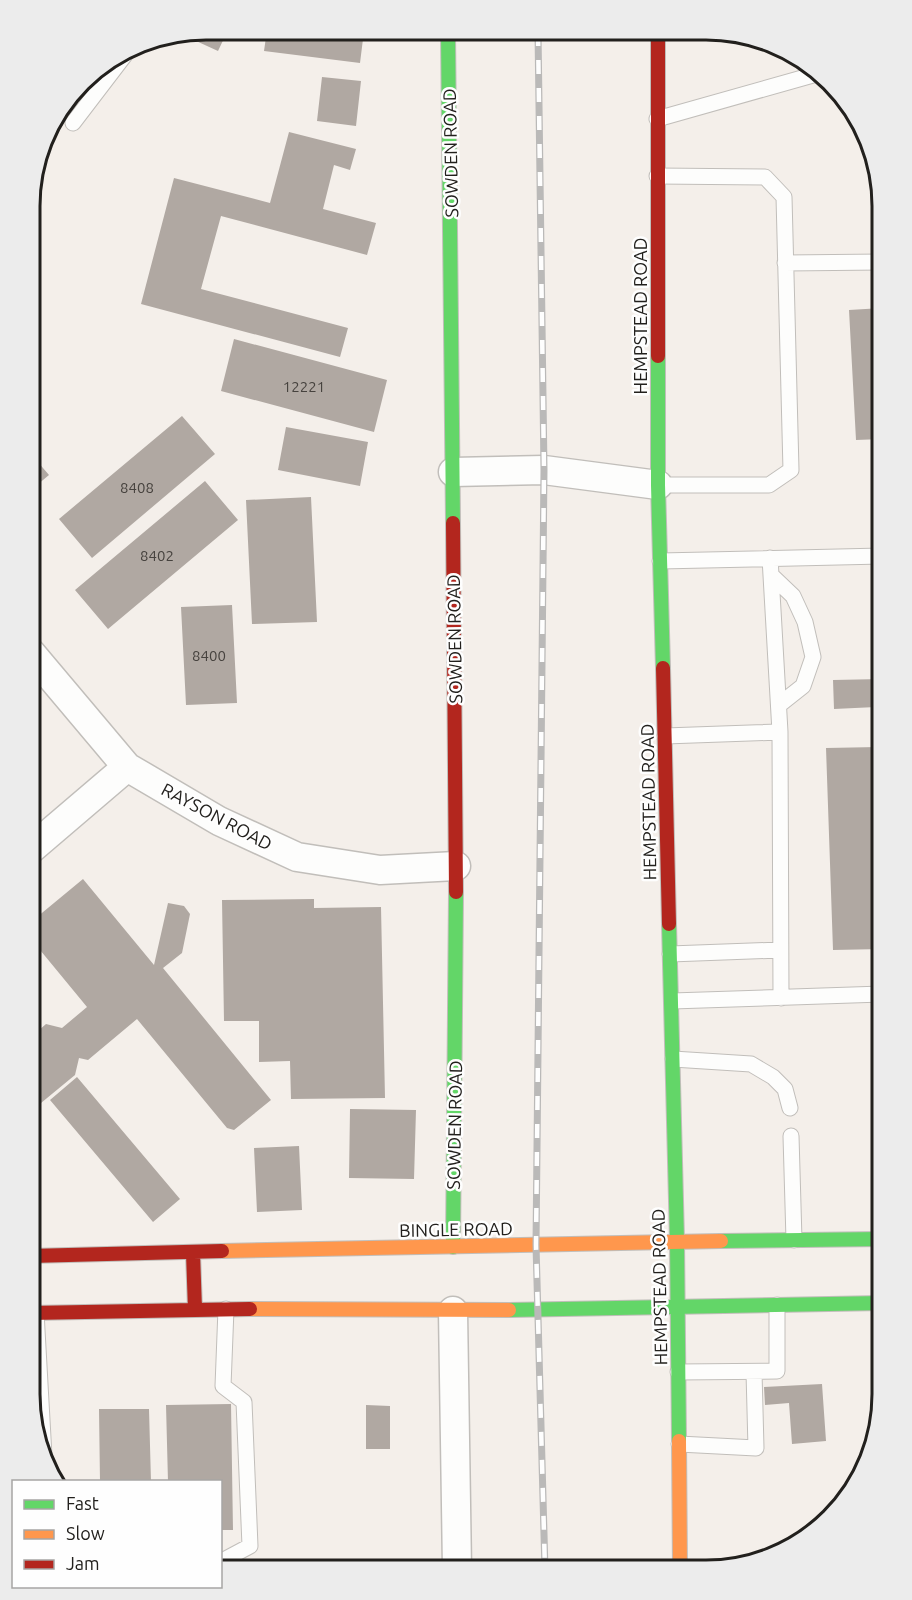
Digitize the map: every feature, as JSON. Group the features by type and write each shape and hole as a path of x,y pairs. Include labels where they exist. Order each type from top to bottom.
{"main road":[{"name":"SOWDEN ROAD","path":"448,41 456,866 453,1247"},
{"name":"HEMPSTEAD ROAD","path":"658,41 658,485 677,1240 680,1560"},
{"name":"BINGLE ROAD","path":"40,1256 677,1240 871,1239"},
{"path":"193,1252 195,1310"},
{"path":"40,1313 226,1309 453,1311 871,1303"}],"street":[{"path":"453,472 544,470 658,485"},
{"name":"RAYSON ROAD","path":"40,664 127,767 219,821 297,857 380,870 456,866"},
{"path":"40,841 127,767"},
{"path":"453,1311 457,1560"}],"lane":[{"path":"73,123 114,69"},
{"path":"657,119 808,76"},
{"path":"657,176 765,177 784,197 791,470 769,485 658,485"},
{"path":"785,263 872,262"},
{"path":"660,561 872,556"},
{"path":"770,558 780,732 781,998"},
{"path":"772,576 792,596 805,622 813,657 803,686 779,705"},
{"path":"665,736 780,732"},
{"path":"670,954 780,950"},
{"path":"672,1001 871,994"},
{"path":"673,1059 751,1064 773,1077 785,1089 790,1108"},
{"path":"791,1136 794,1240"},
{"path":"678,1372 777,1371 777,1305"},
{"path":"224,1560 250,1546 244,1402 223,1386 226,1309"},
{"path":"679,1444 756,1448 754,1372"}],"building":[{"path":"197,41 223,41 218,51"},
{"path":"265,41 363,41 360,63 264,51"},
{"path":"322,77 361,81 356,126 317,121"},
{"path":"289,132 356,149 350,170 334,165 323,209 376,223 367,255 221,216 201,289 348,328 340,357 141,304 174,178 270,203"},
{"path":"872,309 872,439 856,440 849,310"},
{"path":"234,339 387,380 374,432 221,391"},
{"path":"182,416 215,454 92,558 59,519"},
{"path":"286,427 368,442 360,486 278,470"},
{"path":"40,464 49,475 40,482"},
{"path":"205,481 238,520 108,629 75,590"},
{"path":"311,497 317,622 252,624 246,500"},
{"path":"232,605 237,703 186,705 181,607"},
{"path":"872,679 872,707 834,709 833,680"},
{"path":"872,747 871,949 833,950 826,748"},
{"path":"83,879 154,965 168,903 184,906 190,914 182,953 163,968 271,1100 234,1130 227,1128 137,1019 88,1060 79,1058 75,1075 41,1103 40,1029 46,1024 62,1028 87,1007 40,950 40,915"},
{"path":"314,899 314,908 381,907 385,1098 291,1099 290,1061 259,1062 259,1021 224,1021 222,900"},
{"path":"77,1077 180,1199 153,1222 50,1100"},
{"path":"350,1109 416,1110 414,1179 349,1178"},
{"path":"299,1146 302,1210 257,1212 254,1148"},
{"path":"822,1384 826,1441 792,1444 789,1403 765,1405 764,1387"},
{"path":"231,1404 233,1530 222,1530 222,1480 168,1480 166,1405"},
{"path":"366,1405 390,1406 390,1449 366,1449"},
{"path":"99,1409 149,1409 151,1480 100,1480"}],"railway":[{"path":"538,41 544,470 536,1245 545,1560"}],"traffic: fast":[{"path":"448,41 453,523"},
{"path":"658,356 658,485 663,668"},
{"path":"453,1247 456,892"},
{"path":"669,924 677,1240 679,1441"},
{"path":"721,1241 871,1239"},
{"path":"509,1310 871,1303"}],"traffic: slow":[{"path":"222,1251 721,1241"},
{"path":"250,1309 509,1310"},
{"path":"679,1441 680,1560"}],"traffic: jam":[{"path":"658,41 658,356"},
{"path":"453,523 456,892"},
{"path":"663,668 669,924"},
{"path":"40,1256 222,1251"},
{"path":"193,1253 195,1309"},
{"path":"40,1313 250,1309"}]}
